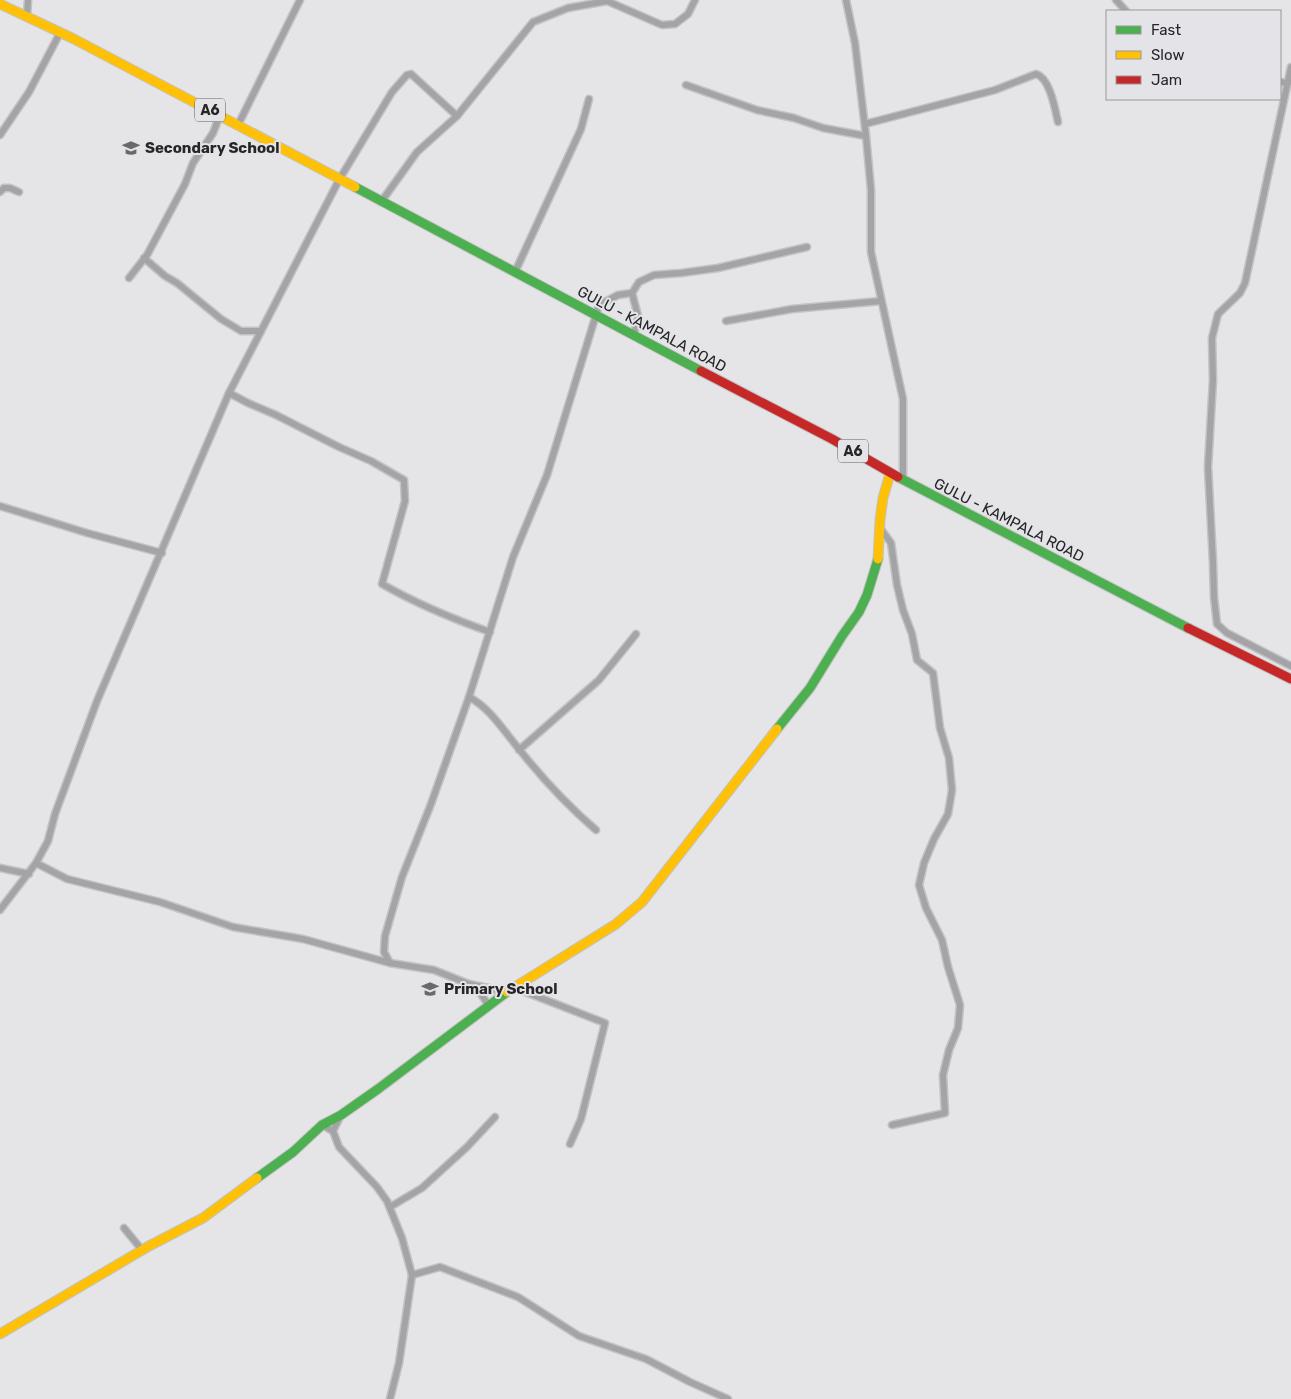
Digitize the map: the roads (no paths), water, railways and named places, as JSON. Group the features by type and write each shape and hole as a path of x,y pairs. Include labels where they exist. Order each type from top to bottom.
{"main road":[{"name":"GULU - KAMPALA ROAD","path":"0,4 60,32 220,115 339,180 832,439 890,474 1223,646 1291,679"},
{"path":"0,1334 142,1250 203,1218 293,1152 322,1125 341,1115 511,990 616,924 642,902 810,688 859,612 867,595 879,557 883,498 890,474"}],"street":[{"path":"27,16 28,0"},
{"path":"238,125 300,0"},
{"path":"381,202 417,152 457,116 533,22 568,8 607,0 662,25 676,24 688,14 695,0"},
{"path":"846,0 855,42 865,124 871,190 871,252 903,399 902,480"},
{"path":"1116,0 1125,10"},
{"path":"0,135 29,92 60,32"},
{"path":"1291,67 1245,283 1240,293 1218,314 1212,338 1213,380 1208,468 1217,624 1227,633 1291,666"},
{"path":"0,910 29,874 48,841 55,814 97,701 229,393 339,180 392,92 407,75 411,74 457,116"},
{"path":"865,124 995,90 1036,74 1044,78 1053,99 1058,122"},
{"path":"1281,82 1288,83"},
{"path":"686,86 757,110 794,118 823,128 866,136"},
{"path":"515,272 581,128 589,99"},
{"path":"129,278 144,258 185,184 193,164 213,133 220,115"},
{"path":"0,192 4,188 10,188 19,192"},
{"path":"634,335 638,316 632,293 639,282 654,275 718,268 806,247"},
{"path":"144,258 221,319 241,331 261,331"},
{"path":"390,963 384,952 384,936 402,877 431,804 469,697 513,557 546,474 599,305 618,295 632,293"},
{"path":"726,321 792,309 881,302"},
{"path":"229,393 338,447 371,461 404,480 405,501 382,584 415,602 458,621 490,632"},
{"path":"0,506 87,533 162,553"},
{"path":"880,528 891,543 897,585 903,610 912,634 917,660 933,673 940,728 949,758 952,790 948,814 934,838 924,862 919,885 926,908 942,940 960,1005 958,1028 949,1050 943,1075 945,1113 892,1125"},
{"path":"519,750 599,680 636,634"},
{"path":"469,697 478,702 498,722 519,750 570,808 596,830"},
{"path":"36,863 67,879 160,902 233,926 303,939 390,963 434,970 469,984 511,990 605,1023 581,1119 570,1144"},
{"path":"0,868 29,874"},
{"path":"469,984 481,994 489,1006"},
{"path":"333,1131 341,1115"},
{"path":"390,1208 422,1188 467,1147 495,1117"},
{"path":"322,1125 333,1131 339,1147 377,1187 390,1208 402,1238 412,1274 399,1363 390,1399"},
{"path":"124,1228 142,1250"},
{"path":"412,1274 440,1267 518,1297 579,1336 646,1359 728,1399"}],"place":[{"name":"Secondary School","path":"131,148"},
{"name":"Primary School","path":"430,989"}]}
